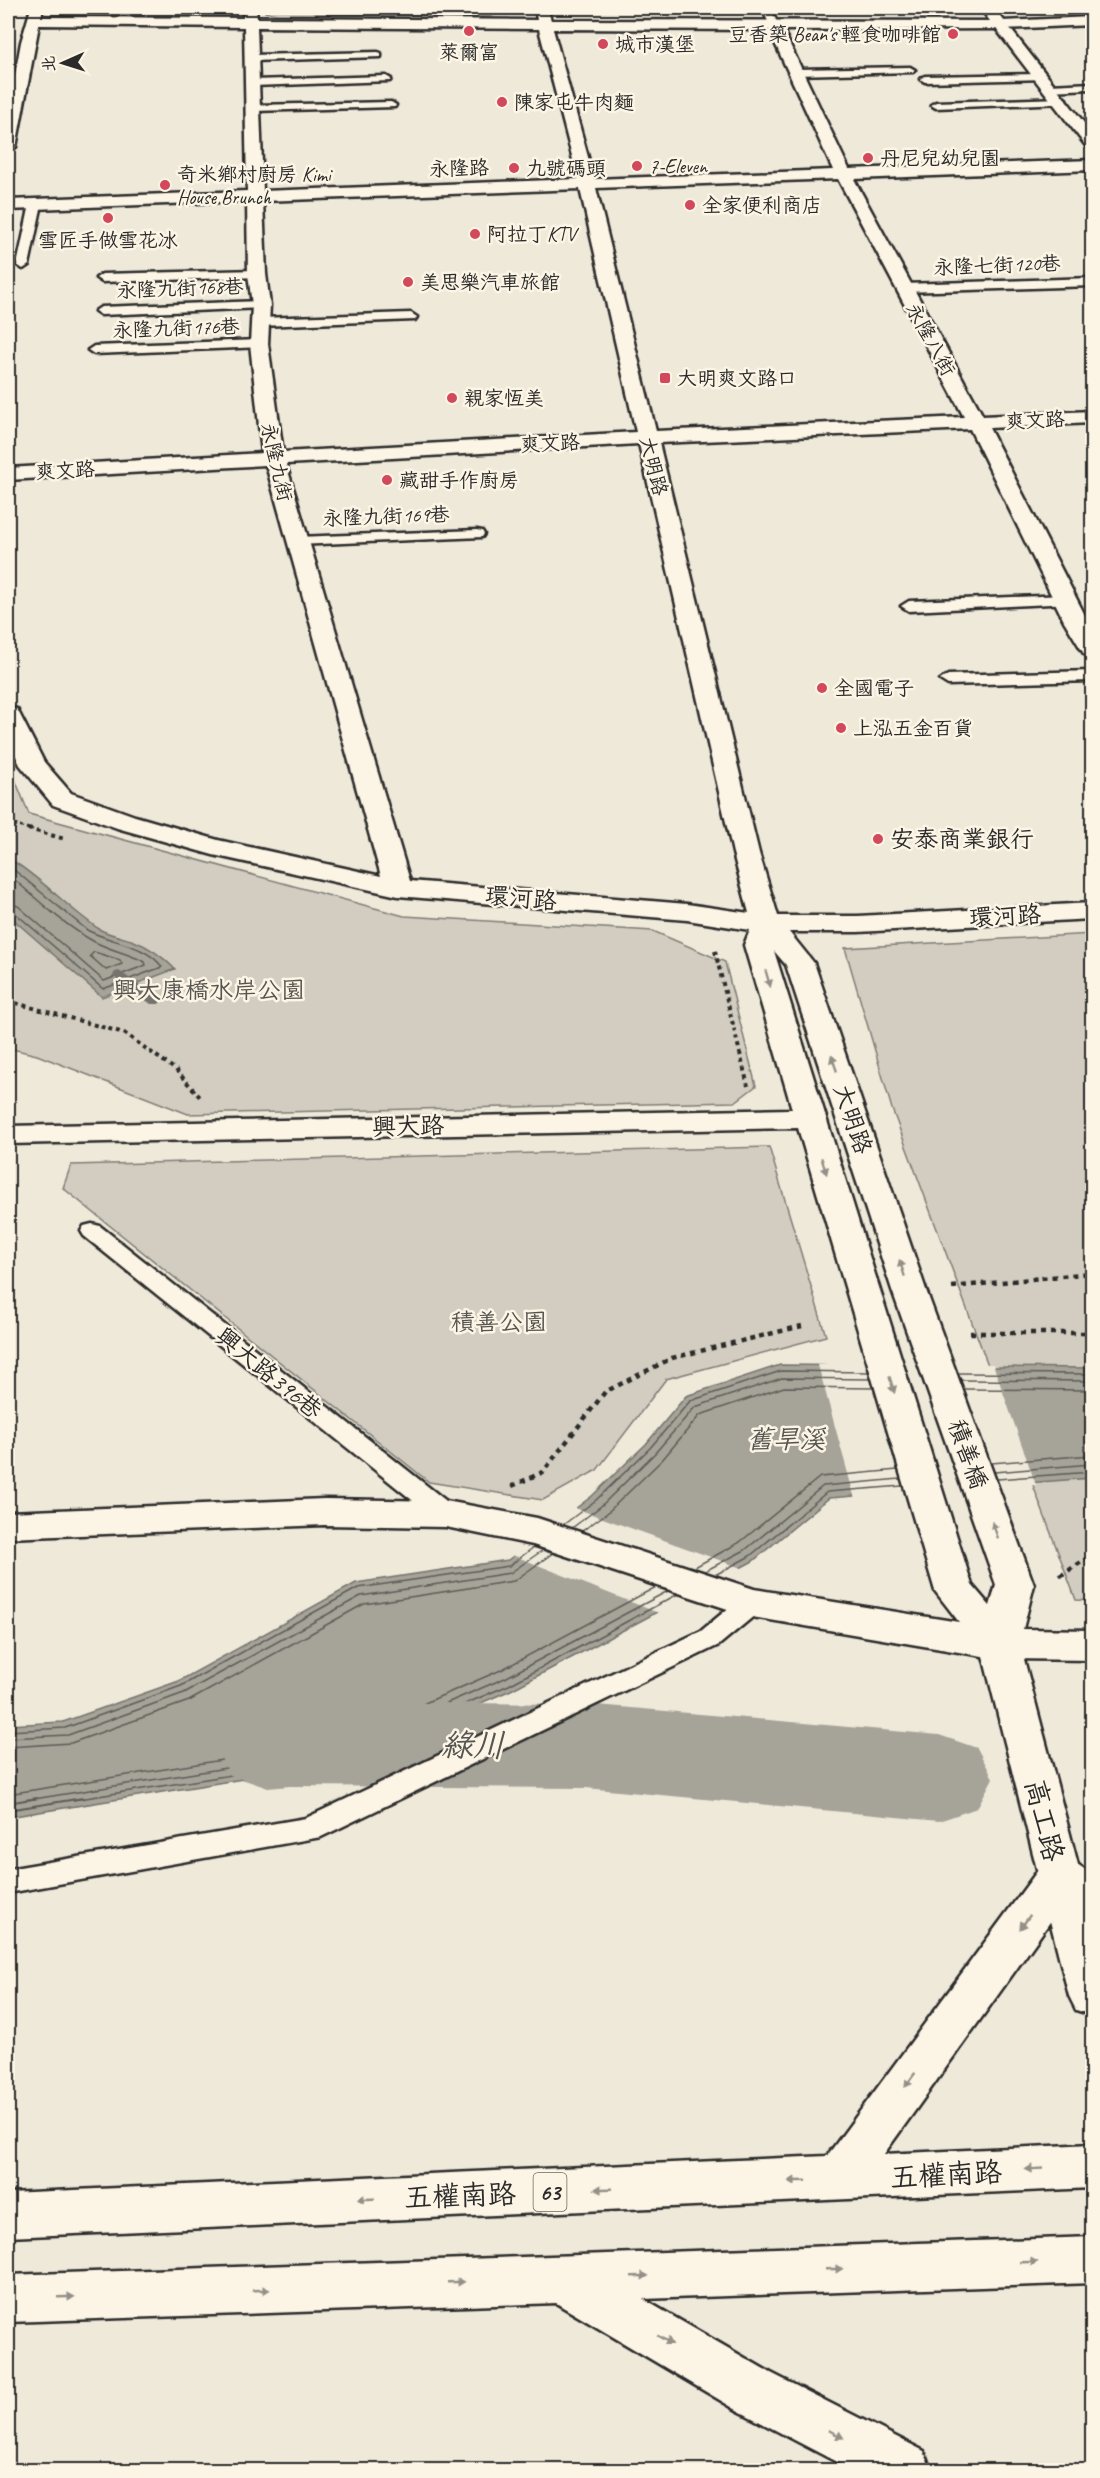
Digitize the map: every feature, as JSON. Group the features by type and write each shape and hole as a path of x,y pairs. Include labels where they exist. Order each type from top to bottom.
{"street":[{"path":"987,8 1062,101 1092,143"},
{"path":"8,147 36,14 543,16 774,26 1002,25 1092,21"},
{"name":"永隆九街","path":"250,15 254,108 254,197 260,313 259,345 272,451 398,888"},
{"name":"大明路","path":"543,16 587,184 746,853 766,924 800,963 921,1323"},
{"name":"永隆八街","path":"774,26 844,175 973,417 1066,600 1084,621 1092,649"},
{"name":"永隆路","path":"8,205 1092,165"},
{"name":"爽文路","path":"973,417 1092,404"},
{"name":"爽文路","path":"8,460 272,451 646,430 973,417 1092,417"},
{"name":"爽文路","path":"8,474 272,451"},
{"name":"環河路","path":"8,714 33,765 62,799 126,822 213,847 398,888 687,912 766,924 858,924 1092,911"},
{"name":"大明路","path":"766,924 758,945 808,1118 954,1591"},
{"name":"興大路","path":"8,1135 808,1118"},
{"name":"積善橋","path":"921,1323 1015,1585"},
{"name":"興大路396巷","path":"8,1524 324,1512 446,1514 537,1532 752,1603 1000,1644 1092,1645"},
{"name":"高工路","path":"1000,1644 1015,1585"},
{"name":"高工路","path":"954,1591 1000,1644 1076,1886 1092,1996"},
{"path":"838,2179 1076,1886"},
{"name":"五權南路","path":"8,2215 1092,2166"},
{"path":"8,2299 1092,2260"},
{"path":"560,2278 753,2391 905,2470"}],"lane":[{"path":"766,8 774,26"},
{"path":"252,58 378,54"},
{"path":"796,72 910,70"},
{"path":"253,83 386,79"},
{"path":"925,79 1045,82 1092,86"},
{"path":"936,105 1062,101"},
{"path":"254,108 392,105"},
{"path":"23,265 36,204"},
{"path":"102,278 257,274"},
{"name":"永隆七街120巷","path":"903,288 1092,282"},
{"name":"永隆九街168巷","path":"101,311 411,317"},
{"name":"永隆九街176巷","path":"94,350 259,345"},
{"name":"永隆九街169巷","path":"297,540 477,534"},
{"path":"909,606 1066,600"},
{"path":"948,680 1092,676"},
{"name":"興大路396巷","path":"92,1231 446,1514"},
{"path":"8,1881 311,1829 710,1638 752,1603"}],"path":[{"path":"8,816 11,824 68,840"},
{"path":"714,947 748,1086 740,1092"},
{"path":"8,1001 124,1033 176,1070 203,1100"},
{"path":"909,1290 1092,1273"},
{"path":"446,1514 543,1472 605,1392 672,1358 802,1326"},
{"path":"970,1333 1092,1333"},
{"path":"1060,1576 1092,1554"}],"green space":[{"path":"265,8 507,8 508,11 490,16 277,14 265,12"},
{"name":"興大康橋水岸公園","path":"8,762 29,814 404,916 653,931 725,962 756,1086 735,1102 188,1114 37,1055 8,1048"},
{"path":"1092,934 1092,1601 1076,1600 892,1109 845,948"},
{"name":"積善公園","path":"769,1147 826,1336 666,1379 597,1470 543,1500 429,1482 63,1188 71,1165"}],"water":[{"path":"8,858 32,874 99,929 145,946 175,969 102,997 8,915"},
{"path":"780,1365 1092,1368 1092,1478 829,1498 753,1561 511,1690 341,1763 8,1817 8,1725 63,1722 179,1681 356,1583 508,1560 592,1496 646,1444 686,1396"}],"pier":[{"path":"854,1362 993,1364 1036,1485 855,1499 818,1365"},
{"path":"572,1507 744,1569 661,1614 510,1554"}],"waterway":[{"name":"舊旱溪","path":"119,975 155,1001"},
{"name":"綠川","path":"268,1746 290,1744 586,1746 939,1778"}],"place":[{"name":"萊爾富","path":"469,31"},
{"name":"豆香築 Bean's 輕食咖啡館","path":"953,34"},
{"name":"城市漢堡","path":"603,44"},
{"name":"陳家屯牛肉麵","path":"502,102"},
{"name":"丹尼兒幼兒園","path":"868,158"},
{"name":"7-Eleven","path":"637,166"},
{"name":"九號碼頭","path":"514,168"},
{"name":"奇米鄉村廚房 Kimi House Brunch","path":"165,185"},
{"name":"全家便利商店","path":"690,205"},
{"name":"雪匠手做雪花冰","path":"108,218"},
{"name":"阿拉丁KTV","path":"475,234"},
{"name":"美思樂汽車旅館","path":"408,282"},
{"name":"大明爽文路口","path":"665,378"},
{"name":"親家恆美","path":"452,398"},
{"name":"藏甜手作廚房","path":"387,480"},
{"name":"全國電子","path":"822,688"},
{"name":"上泓五金百貨","path":"841,728"},
{"name":"安泰商業銀行","path":"878,839"}]}
